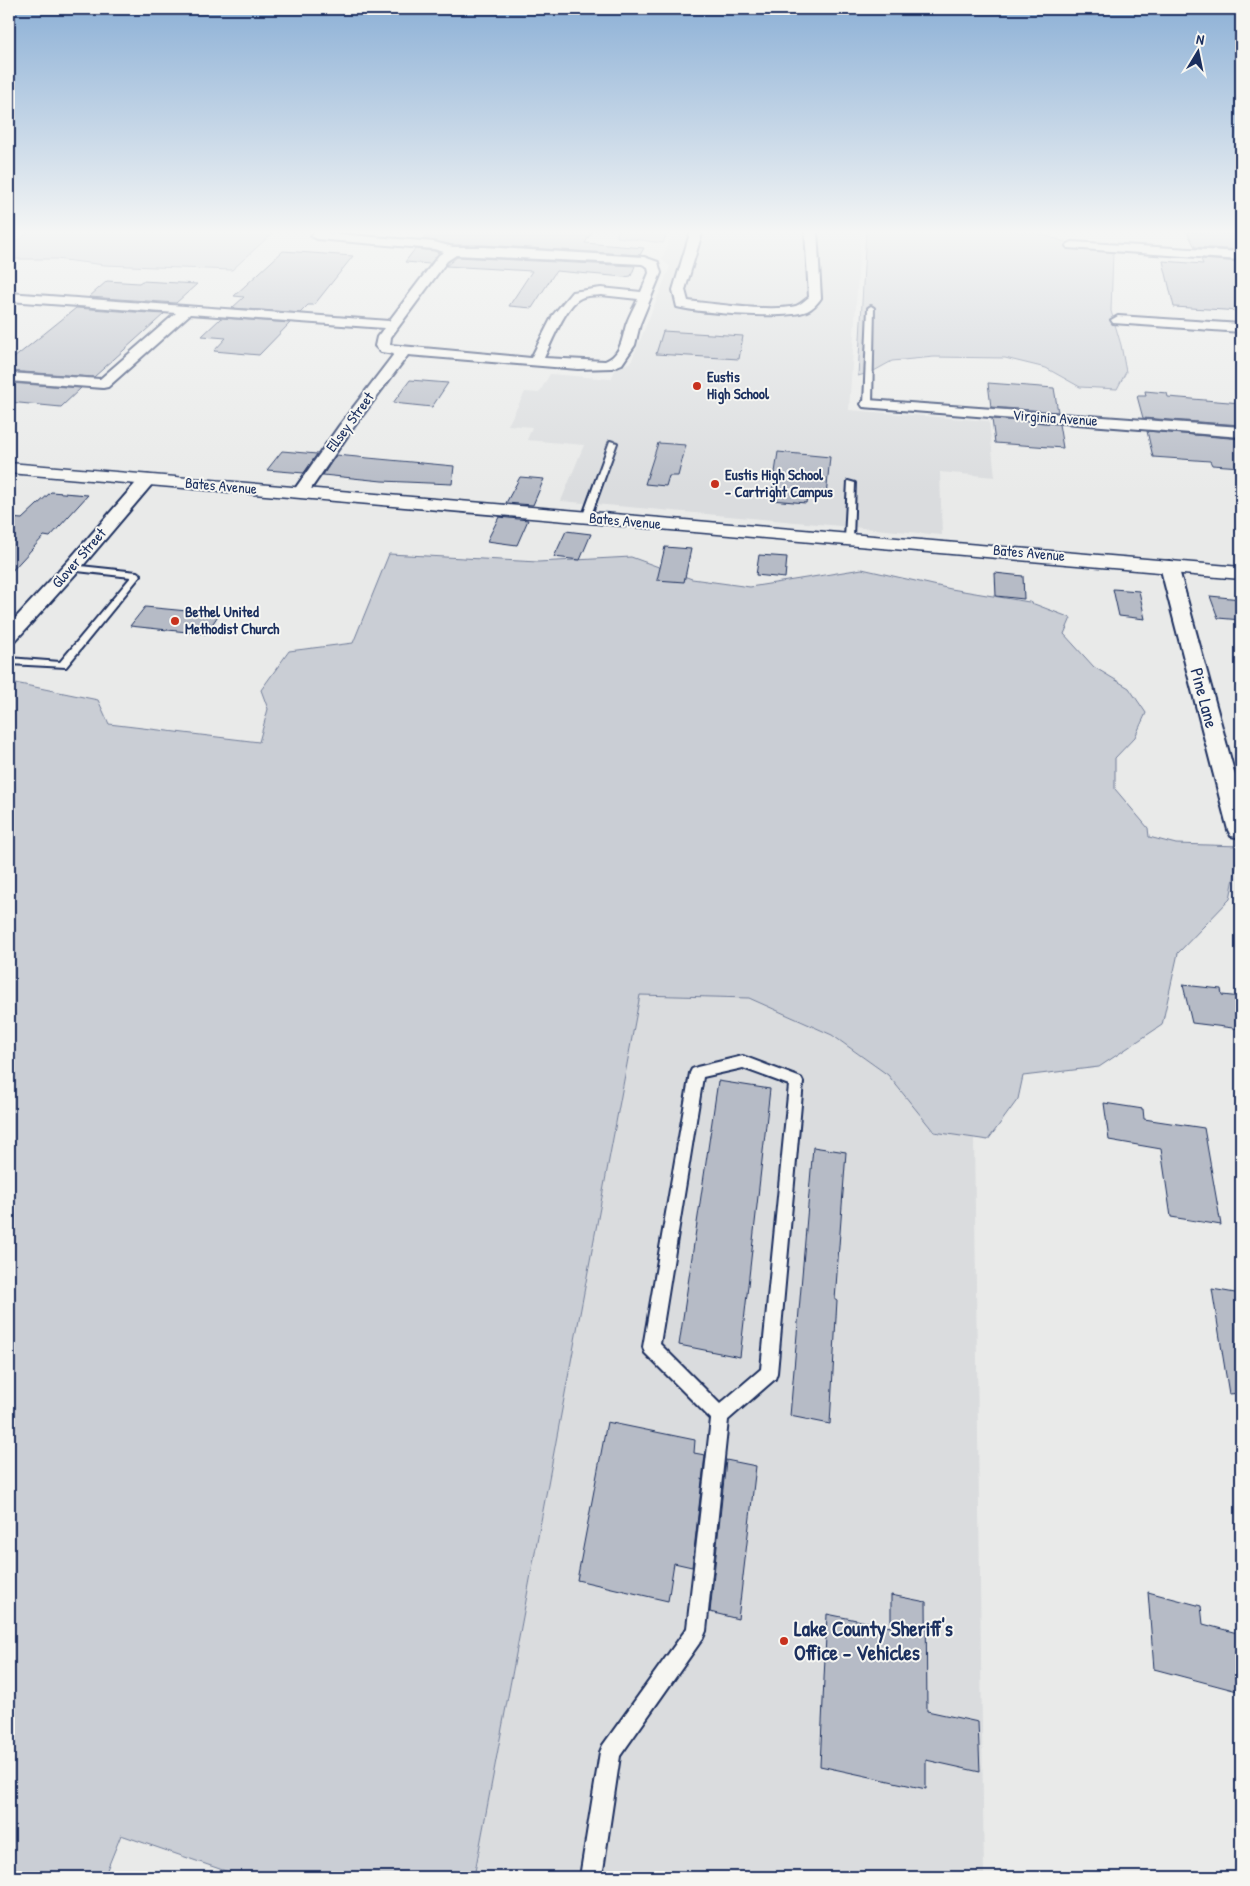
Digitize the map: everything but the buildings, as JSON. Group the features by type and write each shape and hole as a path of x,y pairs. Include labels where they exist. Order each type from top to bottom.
{"street":[{"path":"9,377 103,384 178,318"},
{"path":"297,318 393,325"},
{"path":"398,318 384,337 382,346 392,351 578,365 607,365 617,361 628,345 636,318"},
{"path":"536,361 558,318"},
{"path":"1118,320 1241,328"},
{"name":"Ellsey Street","path":"300,493 344,429 404,352"},
{"name":"Virginia Avenue","path":"868,404 1241,432"},
{"name":"Bates Avenue","path":"9,468 1241,573"},
{"name":"Glover Street","path":"9,636 147,480"},
{"name":"Pine Lane","path":"1169,566 1240,830"}],"lane":[{"path":"868,404 871,318"},
{"path":"586,518 613,442"},
{"path":"849,539 851,483"},
{"path":"9,661 63,665 137,576 71,568"},
{"path":"591,1877 610,1752 696,1631 720,1416 769,1373 796,1082 743,1062 697,1072 651,1347 720,1416"}],"shaded area":[{"name":"Eustis High School","path":"649,318 855,318 849,410 989,421 995,477 940,472 942,535 561,501 584,445 527,440 532,427 508,425 525,392 539,393 550,374 611,379 616,368 631,362"},
{"path":"861,318 1113,318 1126,372 1117,389 1080,387 1046,368 1005,358 934,357 892,361 872,372 858,376"},
{"path":"389,554 538,562 631,557 692,579 750,587 862,569 951,589 1029,602 1071,618 1064,634 1094,667 1129,688 1146,713 1135,737 1115,758 1115,789 1148,828 1149,837 1176,844 1240,846 1230,899 1178,953 1162,1025 1099,1067 1023,1076 1018,1099 988,1140 934,1132 888,1075 832,1035 749,998 640,995 474,1877 243,1877 121,1835 104,1877 9,1877 9,685 20,684 98,700 109,724 259,742 268,709 261,690 289,651 353,643"},
{"path":"640,995 749,998 832,1035 888,1075 934,1132 974,1138 984,1877 474,1877"}],"place":[{"name":"Eustis High School","path":"697,386"},
{"name":"Eustis High School - Cartright Campus","path":"715,484"},
{"name":"Bethel United Methodist Church","path":"175,621"},
{"name":"Lake County Sheriff's Office - Vehicles","path":"784,1641"}]}
